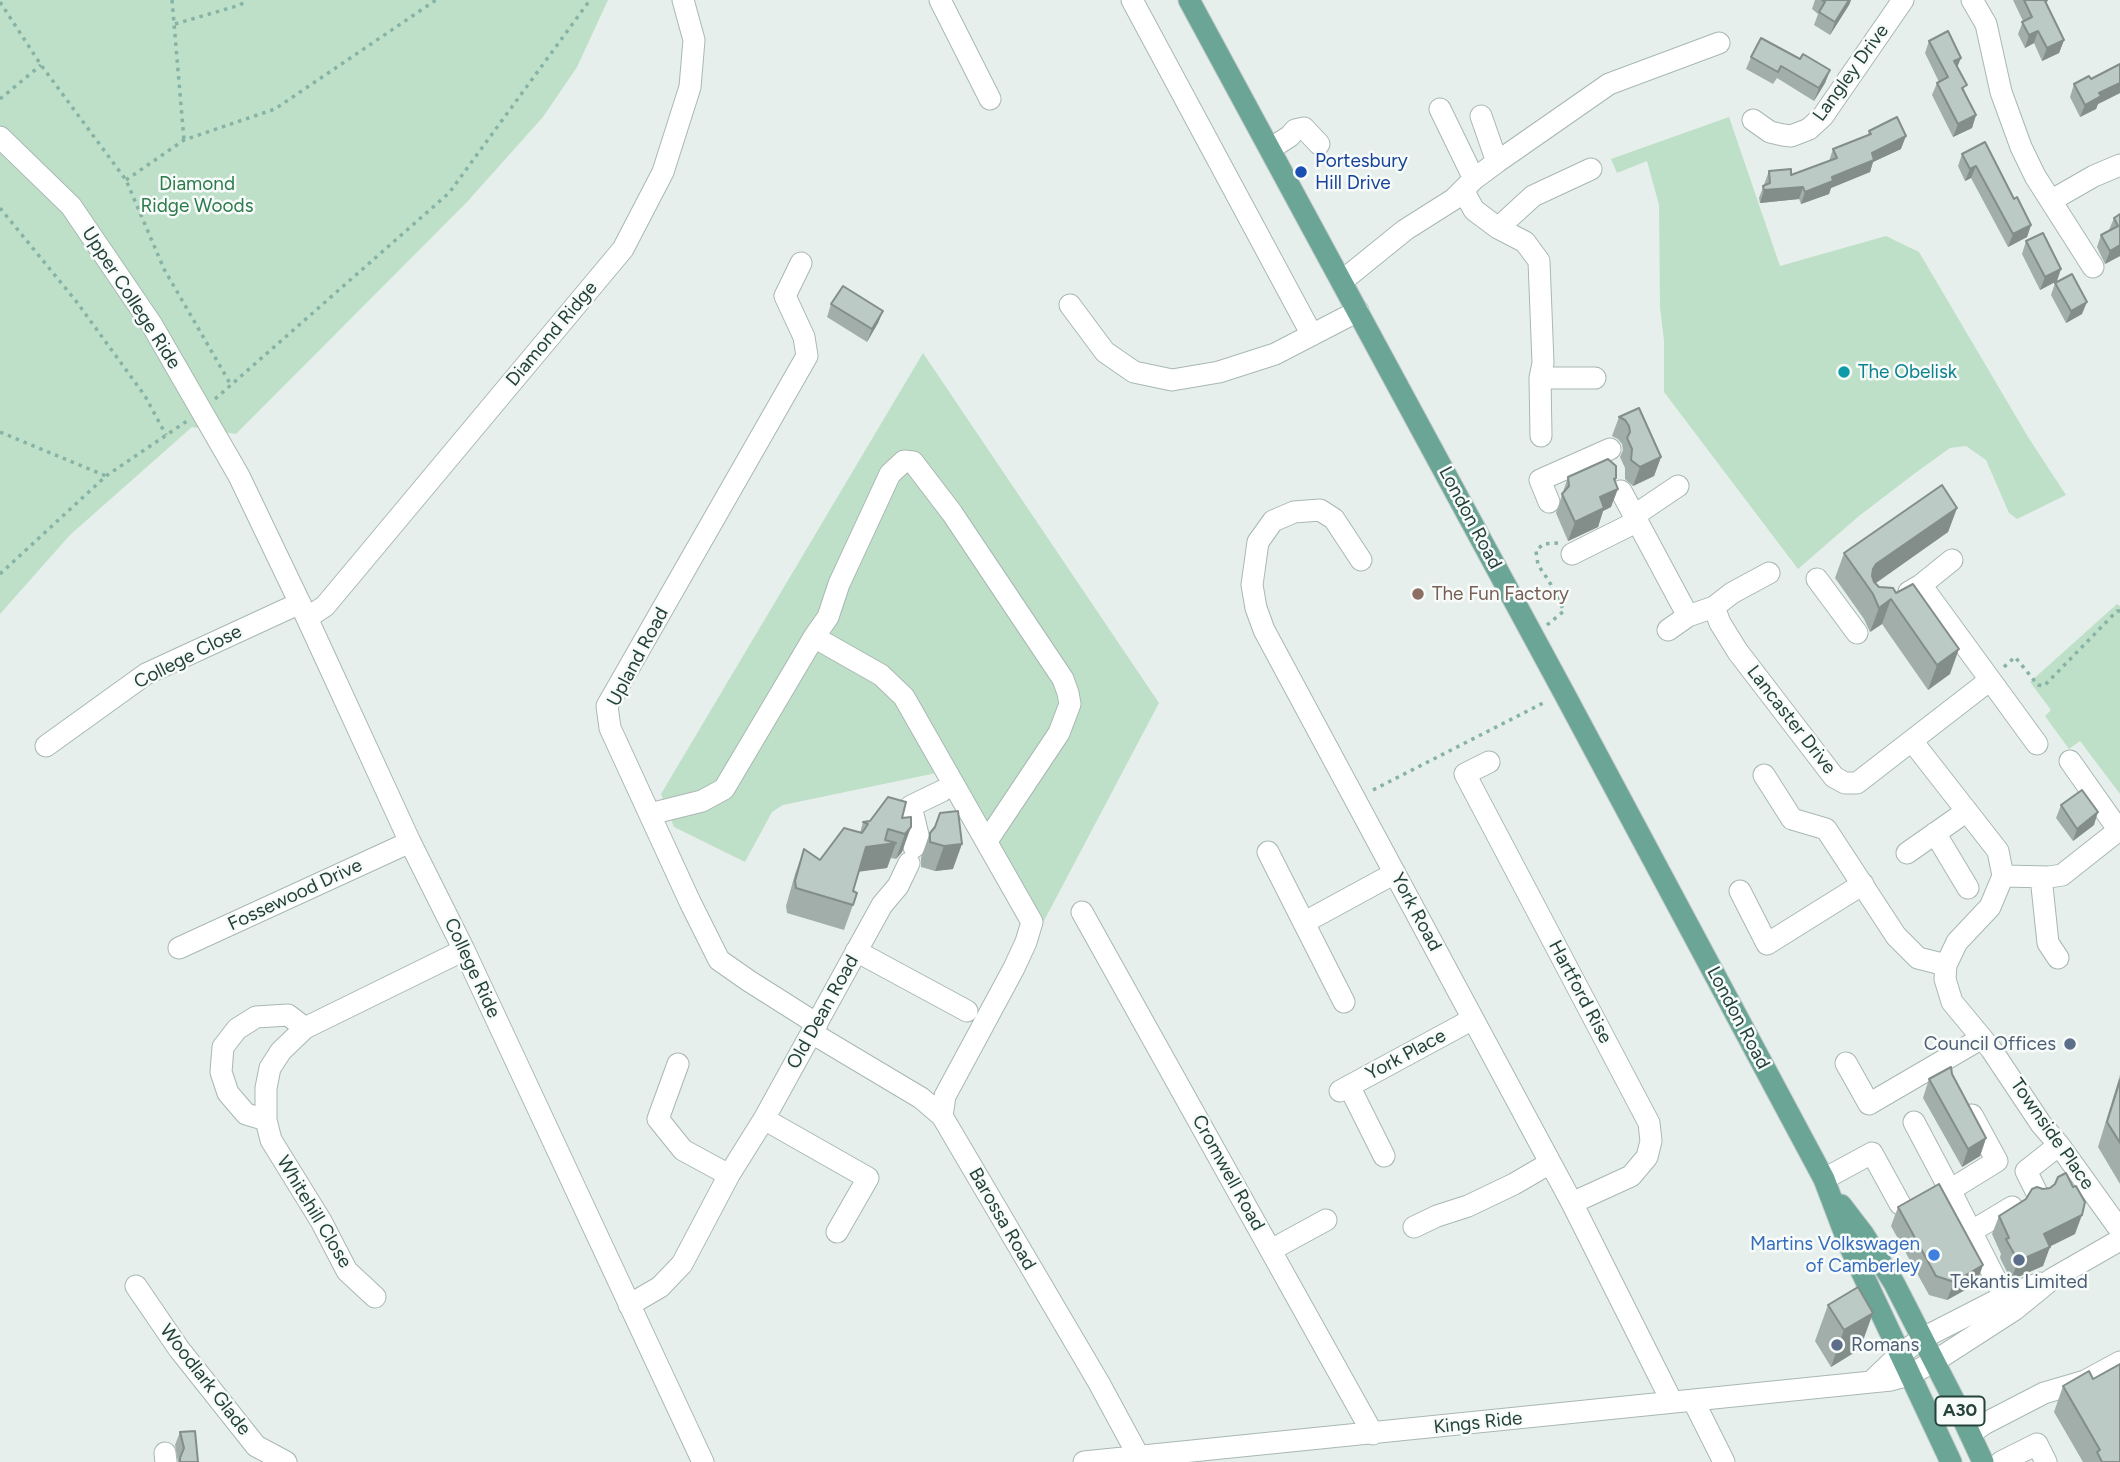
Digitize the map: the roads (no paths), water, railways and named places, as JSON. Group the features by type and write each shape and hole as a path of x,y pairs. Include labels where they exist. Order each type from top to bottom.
{"main road":[{"name":"London Road","path":"1189,0 1826,1183 1849,1245 1951,1462"},
{"name":"London Road","path":"1826,1183 1864,1234 1894,1283 1983,1462"}],"street":[{"name":"Diamond Ridge","path":"304,610 326,606 623,249 663,172 690,87 694,40 683,0"},
{"path":"940,0 990,99"},
{"path":"1132,0 1312,335"},
{"name":"Langley Drive","path":"1753,120 1770,132 1783,135 1791,136 1809,130 1823,116 1903,0"},
{"path":"1972,0 1986,24 2001,92 2021,147 2035,176 2093,267"},
{"path":"1342,281 1405,230 1454,200 1497,162 1609,84 1719,43"},
{"path":"1440,108 1469,185 1474,211 1525,242 1539,261 1543,363 1540,378 1541,436"},
{"path":"1481,116 1497,162"},
{"path":"1270,149 1290,136 1294,130 1304,128 1320,144"},
{"name":"Upper College Ride","path":"0,137 71,206 152,325 239,476"},
{"path":"2052,200 2094,176 2120,165"},
{"path":"1498,228 1533,196 1591,169"},
{"name":"Upland Road","path":"801,262 780,303 804,337 807,356 607,706 610,728 719,960 814,1028"},
{"path":"1070,305 1105,352 1134,372 1172,380 1219,372 1275,354 1358,311"},
{"path":"1540,378 1595,378"},
{"path":"1549,502 1540,481 1606,450 1627,501 1688,616"},
{"path":"650,814 702,801 724,789 828,617 839,584 890,474 904,461 913,462 951,513 1063,679 1068,693 1070,704 1059,733 987,841"},
{"name":"College Ride","path":"239,476 703,1462"},
{"path":"1572,554 1627,501 1678,486"},
{"name":"York Road","path":"1361,560 1335,519 1320,510 1294,512 1273,521 1258,542 1252,585 1264,630 1572,1203 1672,1402"},
{"path":"1887,600 1921,585 1952,560"},
{"path":"1668,630 1688,616 1714,607 1732,593 1769,573"},
{"path":"1817,579 1850,623"},
{"path":"1921,585 2037,744"},
{"name":"Lancaster Drive","path":"1714,607 1720,623 1738,652 1834,777 1845,783 1857,783 1990,680"},
{"name":"College Close","path":"46,746 146,674 304,610"},
{"path":"814,637 881,675 904,696 1032,922 1014,968 945,1096 942,1116"},
{"path":"1764,775 1792,819 1826,829 1903,944 1918,958 1946,965 1957,942 1990,907 2003,876 1998,850 1912,741"},
{"path":"2003,876 2062,875 2119,831 2070,761"},
{"name":"Hartford Rise","path":"1489,762 1465,774 1649,1123 1651,1141 1647,1157 1631,1176 1572,1203"},
{"name":"Old Dean Road","path":"629,1305 660,1287 682,1264 729,1175 764,1119 882,905 898,886 918,835 911,806 942,791"},
{"path":"1907,853 1967,811"},
{"path":"1935,833 1968,888"},
{"name":"Fossewood Drive","path":"179,948 410,842"},
{"path":"1268,852 1345,1002"},
{"path":"1305,922 1395,873"},
{"path":"2041,877 2048,943 2057,958"},
{"path":"1740,891 1767,944 1863,884"},
{"name":"Cromwell Road","path":"1082,912 1373,1434"},
{"name":"Whitehill Close","path":"374,1297 347,1271 321,1221 271,1140 265,1088 270,1068 281,1051 305,1028 464,950"},
{"path":"856,951 967,1011"},
{"name":"Townside Place","path":"1946,965 1945,979 1952,1002 2006,1070 2041,1124 2120,1230"},
{"path":"267,1120 246,1114 228,1093 221,1072 223,1047 237,1029 256,1017 288,1016 305,1028"},
{"name":"York Place","path":"1384,1156 1344,1088 1473,1019"},
{"name":"Barossa Road","path":"814,1028 921,1098 942,1116 1139,1457"},
{"path":"1846,1063 1869,1104 1982,1038"},
{"path":"678,1064 658,1119 683,1150 729,1175"},
{"path":"1950,1190 1997,1161 1964,1100"},
{"path":"764,1119 867,1178 837,1232"},
{"path":"1914,1122 2009,1303"},
{"path":"2038,1195 2026,1171 2059,1145"},
{"path":"1826,1183 1872,1153 1900,1204"},
{"path":"1414,1227 1468,1206 1550,1163"},
{"path":"1972,1231 2011,1207"},
{"path":"1271,1250 1325,1220"},
{"path":"1871,1382 1900,1354 1923,1338 2009,1303 2120,1240"},
{"name":"Woodlark Glade","path":"136,1286 178,1349 256,1446 286,1462"},
{"name":"Kings Ride","path":"1090,1462 1891,1380 1909,1375 1935,1361 2009,1303"},
{"path":"1970,1434 2044,1393 2085,1381 2120,1362"},
{"path":"1693,1400 1724,1462"},
{"path":"2001,1462 2037,1444 2046,1462"}],"place":[{"name":"Portesbury Hill Drive","path":"1301,172"},
{"name":"The Obelisk","path":"1844,372"},
{"name":"The Fun Factory","path":"1418,594"},
{"name":"Council Offices","path":"2070,1044"},
{"name":"Martins Volkswagen of Camberley","path":"1934,1255"},
{"name":"Tekantis Limited","path":"2019,1260"},
{"name":"Romans","path":"1837,1345"}],"park label":[{"name":"Diamond Ridge Woods","path":"197,195"}]}
